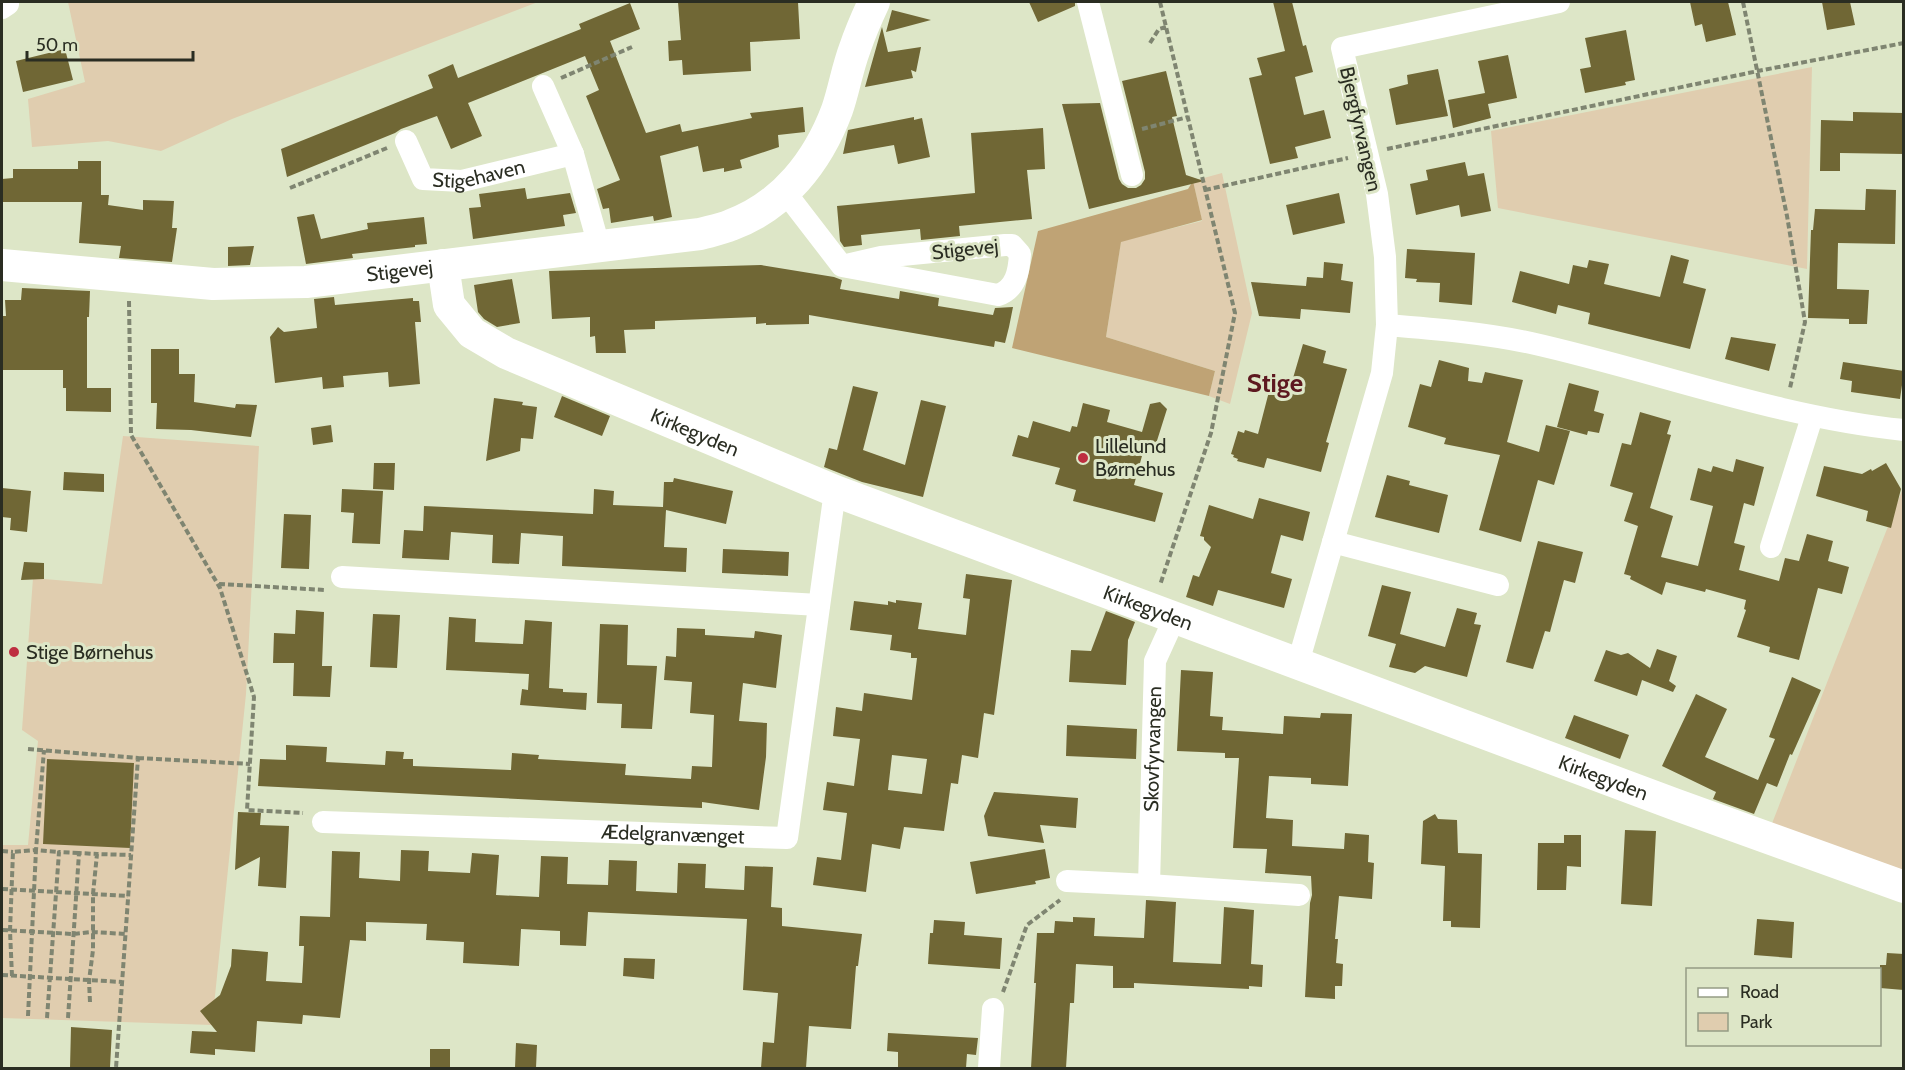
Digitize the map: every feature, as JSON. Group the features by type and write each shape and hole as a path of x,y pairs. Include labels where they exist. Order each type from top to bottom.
{"street":[{"name":"Stigevej","path":"2,265 213,284 306,282 700,234 731,225 760,211 785,192 805,170 821,146 837,110 854,50 874,2"},
{"path":"1088,2 1132,175"},
{"name":"Bjergfyrvangen","path":"1298,663 1382,373 1387,325 1385,257 1377,194 1342,48 1559,2"},
{"path":"543,86 573,154 599,246"},
{"name":"Stigehaven","path":"406,141 423,178 444,180 462,181 573,154"},
{"path":"785,192 842,266"},
{"name":"Stigevej","path":"1005,245 1012,245 1020,254 1017,274 1012,286 1007,292 998,296 842,266 881,257 1005,245"},
{"name":"Kirkegyden","path":"443,265 449,305 472,333 506,353 835,491 1674,804 1904,887"},
{"path":"1387,325 1469,332 1532,344 1812,417 1904,430"},
{"path":"1771,547 1812,417"},
{"name":"Ædelgranvænget","path":"323,822 787,838 835,491"},
{"path":"1333,542 1498,585"},
{"path":"342,577 819,605"},
{"name":"Skovfyrvangen","path":"1149,885 1155,661 1164,613"},
{"path":"1076,882 1299,895"},
{"path":"989,1068 993,1009"}],"path":[{"path":"1160,2 1235,313 1211,433 1164,613"},
{"path":"1743,2 1805,322 1785,410"},
{"path":"1150,43 1159,29 1166,27"},
{"path":"1205,190 1368,153 1758,71 1904,43"},
{"path":"543,86 632,47"},
{"path":"1122,134 1188,117"},
{"path":"290,188 406,141"},
{"path":"129,278 131,435 218,584 254,697 247,810 304,813 323,822"},
{"path":"218,584 326,590 342,577"},
{"path":"28,749 138,759 250,764"},
{"path":"28,1016 36,850 44,750"},
{"path":"116,1068 138,759"},
{"path":"2,851 36,850 131,855"},
{"path":"12,976 10,932 13,852"},
{"path":"47,1018 59,852"},
{"path":"68,1018 79,854"},
{"path":"90,1002 93,894 98,854"},
{"path":"993,1009 1006,987 1027,925 1076,882"},
{"path":"2,889 128,896"},
{"path":"2,930 126,934"},
{"path":"2,975 122,982"}],"green space":[{"path":"68,2 538,2 232,119 161,151 108,141 32,147 28,99 85,82"},
{"path":"1812,67 1807,269 1498,208 1491,131"},
{"path":"1222,173 1252,313 1230,404 1209,396 1215,371 1106,337 1121,241 1202,221 1193,181"},
{"path":"123,436 259,446 246,694 212,1025 2,1018 2,845 28,845 38,741 22,730 33,578 102,584"},
{"path":"1903,488 1903,870 1771,826"}],"shaded area":[{"path":"1193,181 1202,220 1121,242 1106,337 1215,371 1209,396 1012,348 1038,231 1188,189"}],"building":[{"path":"678,2 798,2 800,39 750,42 751,71 683,75 682,60 669,61 668,41 681,40"},
{"path":"1029,2 1075,2 1075,6 1038,22"},
{"path":"1273,2 1292,2 1303,46 1306,45 1313,72 1295,77 1304,115 1324,110 1331,138 1295,147 1298,158 1270,164 1249,78 1262,75 1257,58 1285,51"},
{"path":"1690,2 1728,2 1736,35 1706,42 1702,24 1695,26"},
{"path":"1822,2 1850,2 1855,25 1827,30"},
{"path":"630,3 640,29 610,41 646,133 680,124 682,132 752,118 750,113 803,107 805,132 778,135 779,147 740,160 742,168 724,172 724,168 703,172 698,146 660,156 672,217 654,221 653,216 611,223 609,208 603,209 597,189 620,180 586,96 599,90 585,56 468,103 482,136 451,149 437,116 287,177 281,149 433,88 428,75 453,64 458,78 581,29 579,24"},
{"path":"892,10 931,20 886,32"},
{"path":"882,27 888,52 921,47 916,72 911,70 913,78 865,87"},
{"path":"1626,30 1635,80 1625,82 1626,85 1585,93 1580,69 1591,67 1585,38"},
{"path":"65,49 73,80 23,92 16,61"},
{"path":"1508,55 1517,98 1488,104 1491,118 1453,128 1448,100 1485,93 1478,61"},
{"path":"1438,69 1448,116 1396,125 1389,89 1408,84 1407,75"},
{"path":"1166,71 1177,116 1172,117 1186,175 1204,181 1089,209 1062,104 1100,103 1119,179 1128,188 1136,188 1145,179 1145,172 1122,81"},
{"path":"1853,112 1904,113 1904,154 1840,153 1840,171 1820,171 1821,120 1853,121"},
{"path":"914,117 914,120 922,118 930,157 898,164 894,145 843,154 848,130"},
{"path":"1043,128 1045,169 1027,170 1032,219 959,226 960,236 921,240 920,229 861,235 862,245 844,247 840,241 837,206 975,193 971,133"},
{"path":"78,161 101,161 101,195 109,195 108,205 143,210 143,200 174,201 172,228 177,228 172,262 119,258 121,246 79,243 82,202 2,202 2,179 13,178 13,169 78,169"},
{"path":"1465,162 1468,176 1484,173 1491,211 1461,217 1459,205 1416,215 1410,184 1428,180 1426,170"},
{"path":"525,188 527,199 570,193 576,213 563,215 565,226 473,239 469,208 481,207 479,194"},
{"path":"1866,189 1896,190 1895,244 1838,243 1837,289 1869,290 1867,324 1849,324 1849,319 1808,318 1811,230 1813,230 1815,209 1865,210"},
{"path":"1339,193 1345,223 1293,235 1286,205"},
{"path":"314,214 321,239 368,229 367,223 424,217 427,244 352,254 353,258 306,264 297,217"},
{"path":"254,246 250,265 228,266 228,247"},
{"path":"1407,249 1475,253 1472,305 1439,302 1440,283 1416,282 1417,279 1405,278"},
{"path":"1671,255 1689,260 1683,283 1706,289 1690,349 1588,324 1590,313 1558,305 1556,314 1512,302 1520,271 1569,284 1573,265 1587,268 1589,260 1609,264 1604,284 1660,297"},
{"path":"1324,262 1343,264 1341,280 1353,282 1350,313 1301,309 1300,319 1259,316 1251,282 1306,286 1307,277 1323,278"},
{"path":"761,265 834,277 842,280 840,289 899,299 900,291 939,298 938,306 993,315 995,308 1013,307 1005,343 995,341 994,347 809,315 809,324 756,324 756,317 655,321 655,329 624,330 626,353 596,353 595,336 590,337 590,317 552,319 549,271"},
{"path":"512,279 520,323 497,327 478,312 474,285"},
{"path":"22,288 90,291 89,317 87,317 87,388 111,388 111,412 66,411 63,370 2,370 2,316 6,316 5,300 21,300"},
{"path":"334,297 335,305 413,298 413,301 419,301 421,322 415,322 420,384 389,387 388,372 343,376 344,387 323,389 322,377 275,383 270,337 278,327 284,332 317,328 314,299"},
{"path":"1731,337 1776,344 1769,371 1725,359"},
{"path":"1303,344 1326,351 1323,363 1347,369 1326,442 1329,443 1321,472 1267,458 1264,468 1237,461 1238,459 1231,454 1238,431 1244,433 1245,430 1258,434 1272,380 1291,385"},
{"path":"151,349 179,349 179,374 195,374 194,402 235,408 236,404 257,405 251,437 191,430 156,429 157,403 151,403"},
{"path":"1439,360 1469,368 1468,381 1482,383 1485,372 1523,380 1507,442 1539,452 1546,425 1570,431 1554,485 1538,480 1521,542 1479,530 1500,455 1444,444 1446,438 1408,427 1420,384 1431,387"},
{"path":"1843,362 1904,371 1900,399 1851,392 1852,381 1840,379"},
{"path":"1569,383 1599,391 1594,411 1604,414 1599,433 1588,431 1587,435 1557,427"},
{"path":"853,386 878,392 863,450 905,465 921,400 946,406 923,497 862,482 824,467 829,448 837,450"},
{"path":"562,396 610,416 602,436 554,417"},
{"path":"494,398 523,402 522,405 537,407 533,439 521,438 520,451 486,461"},
{"path":"1160,402 1167,409 1155,447 1145,445 1134,485 1163,493 1155,522 1073,501 1076,490 1055,484 1060,468 1012,456 1018,435 1028,438 1033,421 1070,432 1072,426 1077,427 1083,403 1110,410 1107,422 1142,432 1150,404"},
{"path":"1640,412 1671,421 1667,434 1671,435 1650,508 1673,516 1661,557 1698,566 1713,506 1690,500 1698,468 1711,472 1713,466 1733,472 1736,459 1764,467 1754,506 1744,503 1734,543 1745,546 1739,570 1779,581 1785,558 1799,561 1807,534 1833,541 1828,561 1849,567 1842,594 1818,588 1799,660 1769,652 1770,647 1737,637 1746,610 1744,609 1746,600 1706,589 1705,592 1666,582 1662,595 1624,574 1638,526 1624,521 1633,493 1610,486 1622,443 1631,445"},
{"path":"331,425 333,442 313,445 311,428"},
{"path":"374,463 395,463 394,490 373,489"},
{"path":"1886,463 1901,489 1891,528 1866,521 1868,511 1816,496 1824,466 1862,474"},
{"path":"64,472 104,474 104,492 63,490"},
{"path":"1387,475 1410,481 1409,485 1448,495 1439,533 1375,517"},
{"path":"674,478 733,491 726,524 666,510 664,547 687,548 686,572 562,566 563,536 521,533 519,564 492,563 493,535 451,532 449,560 402,558 404,530 423,531 424,506 593,514 594,489 614,491 613,505 663,507 664,482 673,482"},
{"path":"2,488 31,491 27,532 10,530 11,518 2,517"},
{"path":"342,489 383,491 380,544 352,543 354,513 341,512"},
{"path":"1259,498 1310,512 1303,541 1281,535 1271,573 1292,579 1284,608 1218,590 1213,606 1186,597 1193,575 1199,577 1211,547 1204,537 1200,536 1209,505 1253,519"},
{"path":"284,514 311,515 309,569 281,568"},
{"path":"1538,541 1583,552 1575,583 1564,580 1550,632 1545,631 1533,669 1506,662"},
{"path":"723,549 789,552 788,576 722,573"},
{"path":"24,562 44,563 44,579 21,580"},
{"path":"966,574 1012,580 994,715 984,713 978,758 962,755 958,784 951,783 944,831 904,827 900,849 872,844 866,892 813,885 817,857 841,860 847,813 823,810 827,782 854,786 860,739 833,736 836,707 862,711 864,693 912,700 917,658 911,658 911,653 890,650 892,635 850,630 854,601 888,605 888,601 896,603 896,600 922,603 918,629 966,635 970,599 963,598","holes":["892,755 927,759 922,794 888,790"]},
{"path":"1382,585 1411,592 1400,634 1445,647 1457,608 1477,613 1474,624 1481,625 1467,677 1425,666 1415,673 1389,667 1396,644 1368,636"},
{"path":"296,610 324,612 322,666 332,666 330,697 293,696 294,663 273,663 274,633 295,634"},
{"path":"1106,611 1135,622 1128,640 1126,685 1069,682 1071,650 1091,651"},
{"path":"373,614 400,615 397,668 370,667"},
{"path":"449,617 476,619 475,642 523,644 525,620 552,622 549,688 563,689 563,692 587,693 586,710 520,705 522,689 528,690 529,674 446,670"},
{"path":"600,624 628,625 627,665 657,666 652,729 621,728 622,704 597,703"},
{"path":"677,628 705,629 705,635 754,638 755,631 782,635 776,688 743,683 739,721 767,723 766,757 759,810 702,802 702,808 258,786 260,759 286,760 286,745 327,747 326,762 385,765 386,751 404,752 403,759 413,759 413,766 511,770 512,753 539,755 538,759 626,764 625,775 691,779 692,766 712,767 714,715 690,713 692,682 664,680 666,656 676,657"},
{"path":"1657,649 1677,656 1669,681 1676,686 1673,692 1642,680 1637,696 1594,681 1606,650 1621,655 1628,653 1650,668"},
{"path":"1181,670 1213,672 1210,716 1223,717 1222,730 1283,734 1284,716 1320,718 1321,713 1352,714 1348,786 1311,784 1311,778 1269,776 1266,818 1293,820 1292,846 1344,849 1345,833 1369,835 1368,862 1374,863 1372,899 1339,896 1335,939 1338,939 1336,963 1343,964 1342,986 1335,986 1335,999 1305,997 1312,895 1311,876 1265,873 1267,849 1233,848 1239,758 1225,758 1225,753 1177,751"},
{"path":"1792,677 1821,690 1777,787 1767,783 1754,814 1713,799 1716,792 1662,766 1696,694 1727,709 1705,757 1758,780 1775,739 1769,737"},
{"path":"1574,715 1629,735 1620,759 1565,738"},
{"path":"1067,725 1137,729 1136,759 1066,756"},
{"path":"47,759 134,763 130,848 43,844"},
{"path":"994,792 1078,798 1076,828 1040,825 1044,843 988,836 984,816"},
{"path":"238,812 261,813 260,825 289,826 286,888 258,886 260,857 235,870"},
{"path":"1435,814 1438,819 1457,820 1458,853 1482,854 1480,928 1451,927 1451,921 1443,921 1445,866 1421,864 1423,821"},
{"path":"1625,830 1656,831 1652,906 1621,904"},
{"path":"1564,835 1581,835 1581,867 1567,866 1566,890 1537,890 1538,843 1564,843"},
{"path":"1045,849 1050,878 1035,881 1036,884 976,894 970,862"},
{"path":"401,850 429,851 428,871 470,873 472,853 499,855 496,895 539,897 541,856 568,857 567,884 608,885 609,860 637,861 636,891 677,893 678,863 706,864 705,888 744,890 745,866 773,867 771,907 782,908 782,926 862,934 858,966 856,966 851,1029 809,1026 806,1068 761,1068 763,1042 774,1043 778,993 743,990 747,919 588,912 586,946 560,945 560,931 521,929 519,966 463,963 464,942 426,940 427,924 366,922 366,941 350,940 340,1018 303,1015 302,1024 257,1021 255,1052 215,1049 215,1055 190,1053 192,1031 217,1032 200,1011 220,995 231,966 232,949 268,952 266,981 302,983 304,946 299,946 300,916 330,917 332,851 360,852 359,878 400,881"},
{"path":"1146,900 1176,902 1173,962 1221,964 1224,907 1254,910 1251,964 1263,965 1262,987 1249,986 1249,989 1134,983 1134,988 1113,988 1113,966 1076,964 1074,1003 1070,1003 1066,1068 1031,1068 1037,933 1054,933 1055,921 1073,922 1073,917 1095,918 1094,936 1144,938"},
{"path":"1757,919 1794,922 1792,958 1754,955"},
{"path":"934,920 965,922 964,935 1002,938 1000,969 928,964 930,933 933,933"},
{"path":"1887,953 1904,954 1904,990 1881,988 1880,965 1886,965"},
{"path":"624,958 655,959 654,979 623,976"},
{"path":"71,1027 112,1030 110,1067 70,1068"},
{"path":"888,1033 978,1038 976,1055 967,1054 966,1068 898,1068 898,1052 887,1051"},
{"path":"516,1043 537,1045 536,1068 515,1068"},
{"path":"430,1049 450,1049 450,1068 430,1068"}],"place":[{"name":"Lillelund Børnehus","path":"1083,458"},
{"name":"Stige Børnehus","path":"14,652"}],"district":[{"name":"Stige","path":"1275,383"}]}
